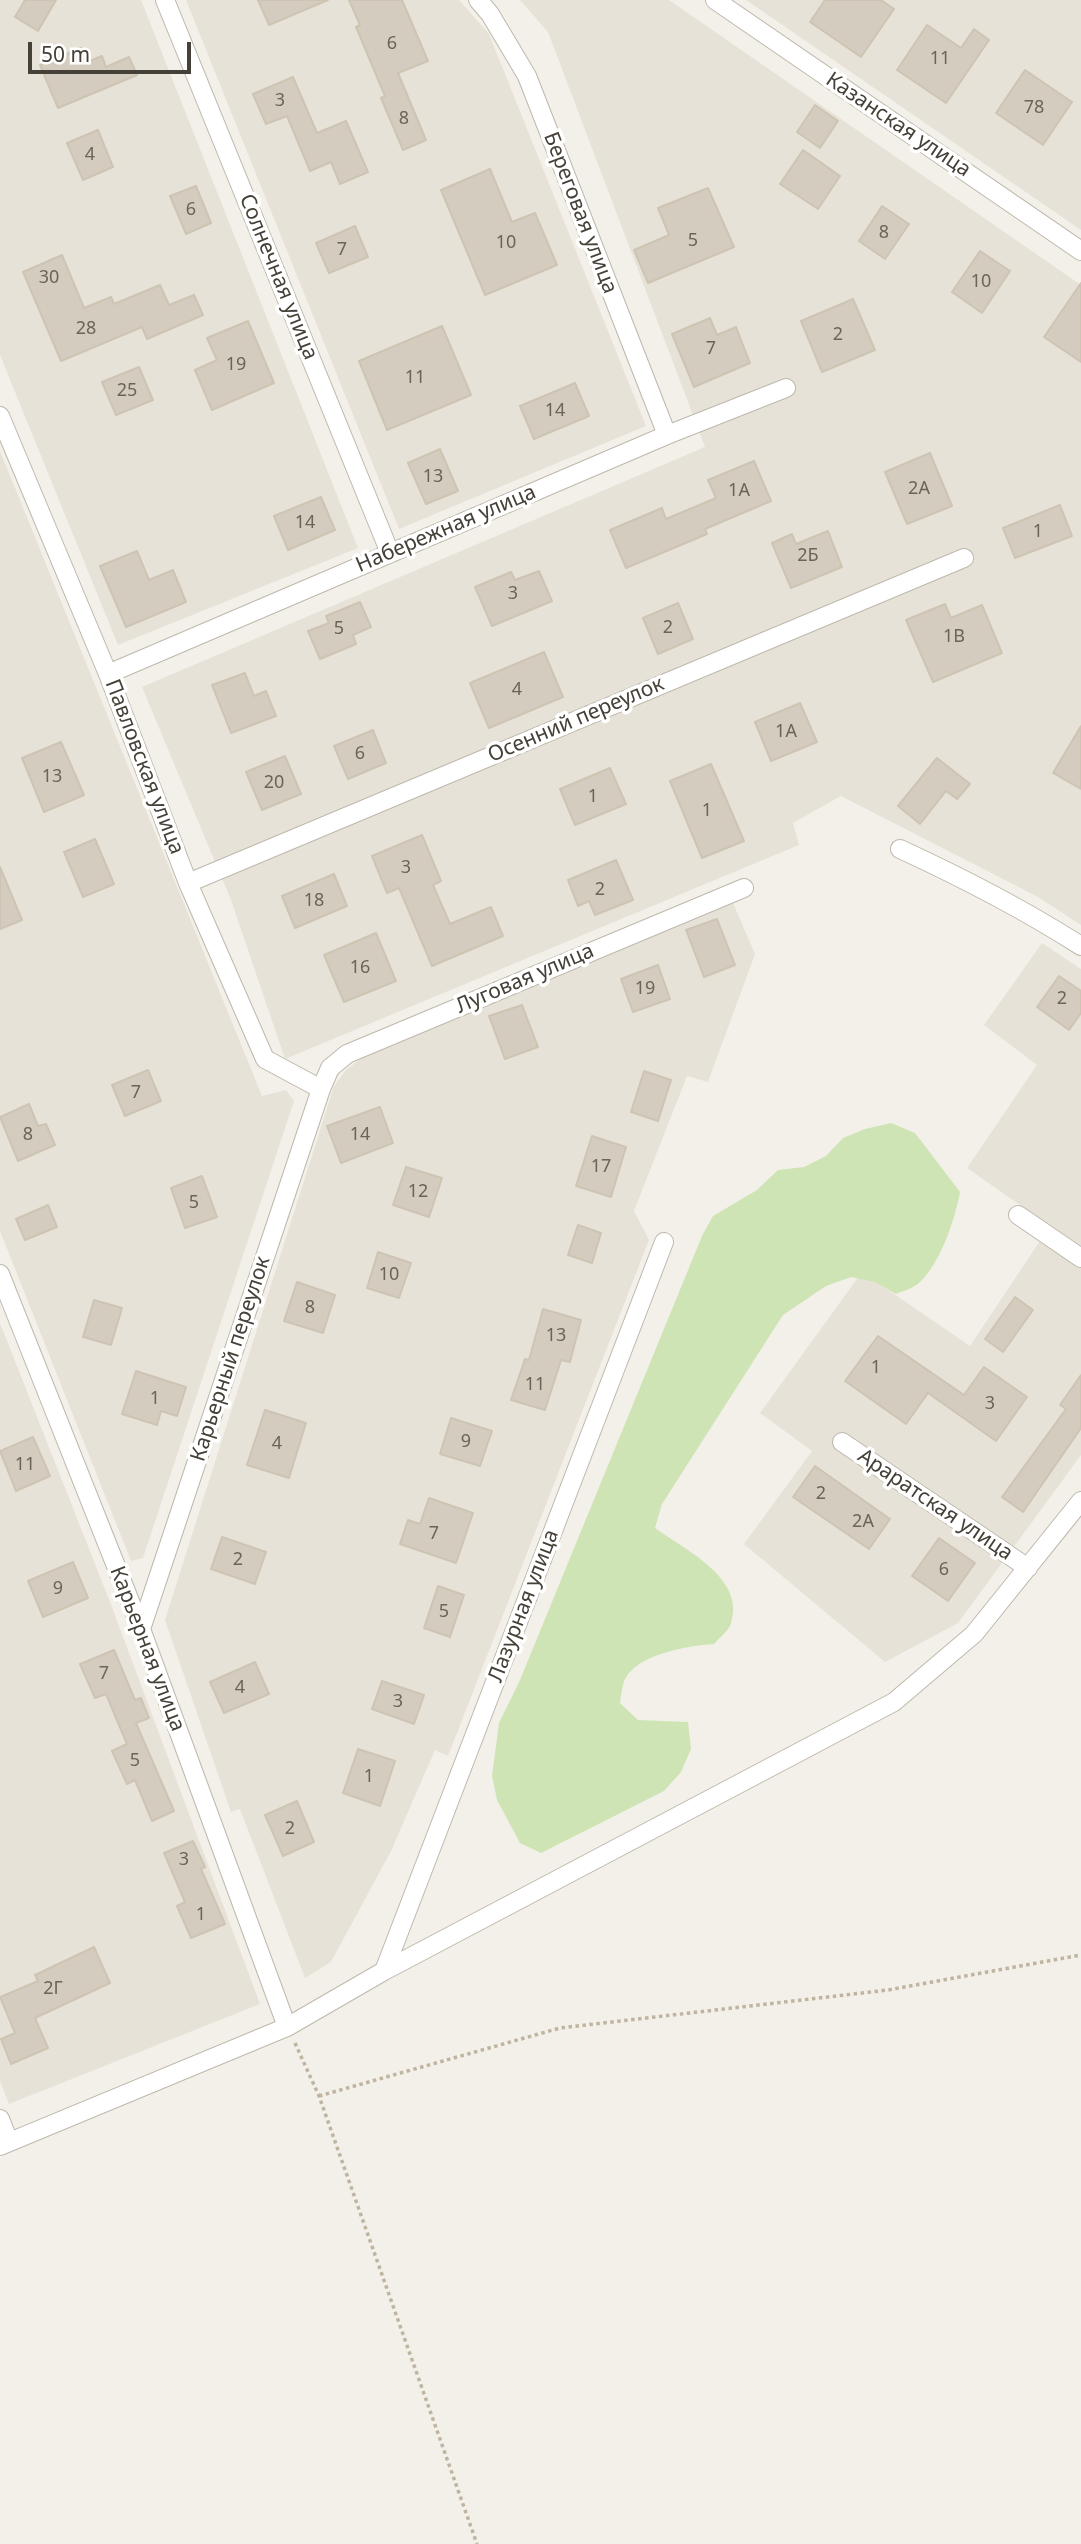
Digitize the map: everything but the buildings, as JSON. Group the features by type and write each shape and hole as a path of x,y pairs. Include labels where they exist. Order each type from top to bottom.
{"street":[{"name":"Солнечная улица","path":"166,0 390,553"},
{"name":"Береговая улица","path":"478,0 490,13 527,76 667,435"},
{"name":"Казанская улица","path":"715,0 1081,251"},
{"name":"Набережная улица","path":"108,674 667,435 786,388"},
{"name":"Павловская улица","path":"0,416 108,674 188,883 265,1059 321,1089"},
{"name":"Осенний переулок","path":"188,883 964,558"},
{"path":"900,849 970,881 1030,914 1081,947"},
{"name":"Луговая улица","path":"321,1089 330,1068 347,1054 744,888"},
{"name":"Карьерный переулок","path":"141,1629 321,1089"},
{"path":"1018,1215 1081,1258"},
{"name":"Лазурная улица","path":"384,1971 664,1242"},
{"name":"Карьерная улица","path":"0,1274 141,1629 287,2027"},
{"name":"Араратская улица","path":"842,1443 1028,1568"},
{"path":"0,2119 5,2144 287,2027 384,1971 894,1702 974,1634 1081,1501"}],"path":[{"path":"319,2095 560,2028 888,1990 1081,1955"},
{"path":"287,2027 319,2095 477,2544"}],"shaded area":[{"path":"0,0 141,0 358,548 118,645 0,355"},
{"path":"186,0 459,0 489,34 646,426 399,529"},
{"path":"520,0 669,0 1081,285 1081,925 1038,897 841,796 793,823 799,845 285,1059 231,900 142,687 705,447 548,32"},
{"path":"746,0 1081,0 1081,230"},
{"path":"0,451 262,1096 286,1090 294,1101 143,1558 131,1561 0,1231"},
{"path":"733,903 755,954 708,1082 687,1076 634,1211 649,1240 448,1756 435,1750 391,1851 331,1962 305,1978 240,1809 231,1812 165,1620 334,1086 346,1070 363,1057"},
{"path":"1042,943 1081,969 1081,1455 958,1623 885,1662 744,1544 812,1451 760,1413 862,1272 970,1346 1050,1226 967,1168 1037,1065 984,1025"},
{"path":"0,1323 110,1602 260,2004 9,2104 0,2081"}],"green space":[{"path":"891,1123 915,1133 960,1192 955,1215 941,1252 928,1273 912,1288 896,1294 875,1282 851,1277 826,1286 783,1315 662,1504 655,1528 710,1567 730,1592 733,1607 730,1626 714,1644 663,1653 639,1664 624,1681 620,1703 638,1720 688,1722 691,1749 681,1772 664,1791 541,1853 520,1843 497,1800 492,1776 499,1723 520,1680 702,1236 713,1216 757,1190 778,1170 804,1167 826,1156 843,1138"}]}
